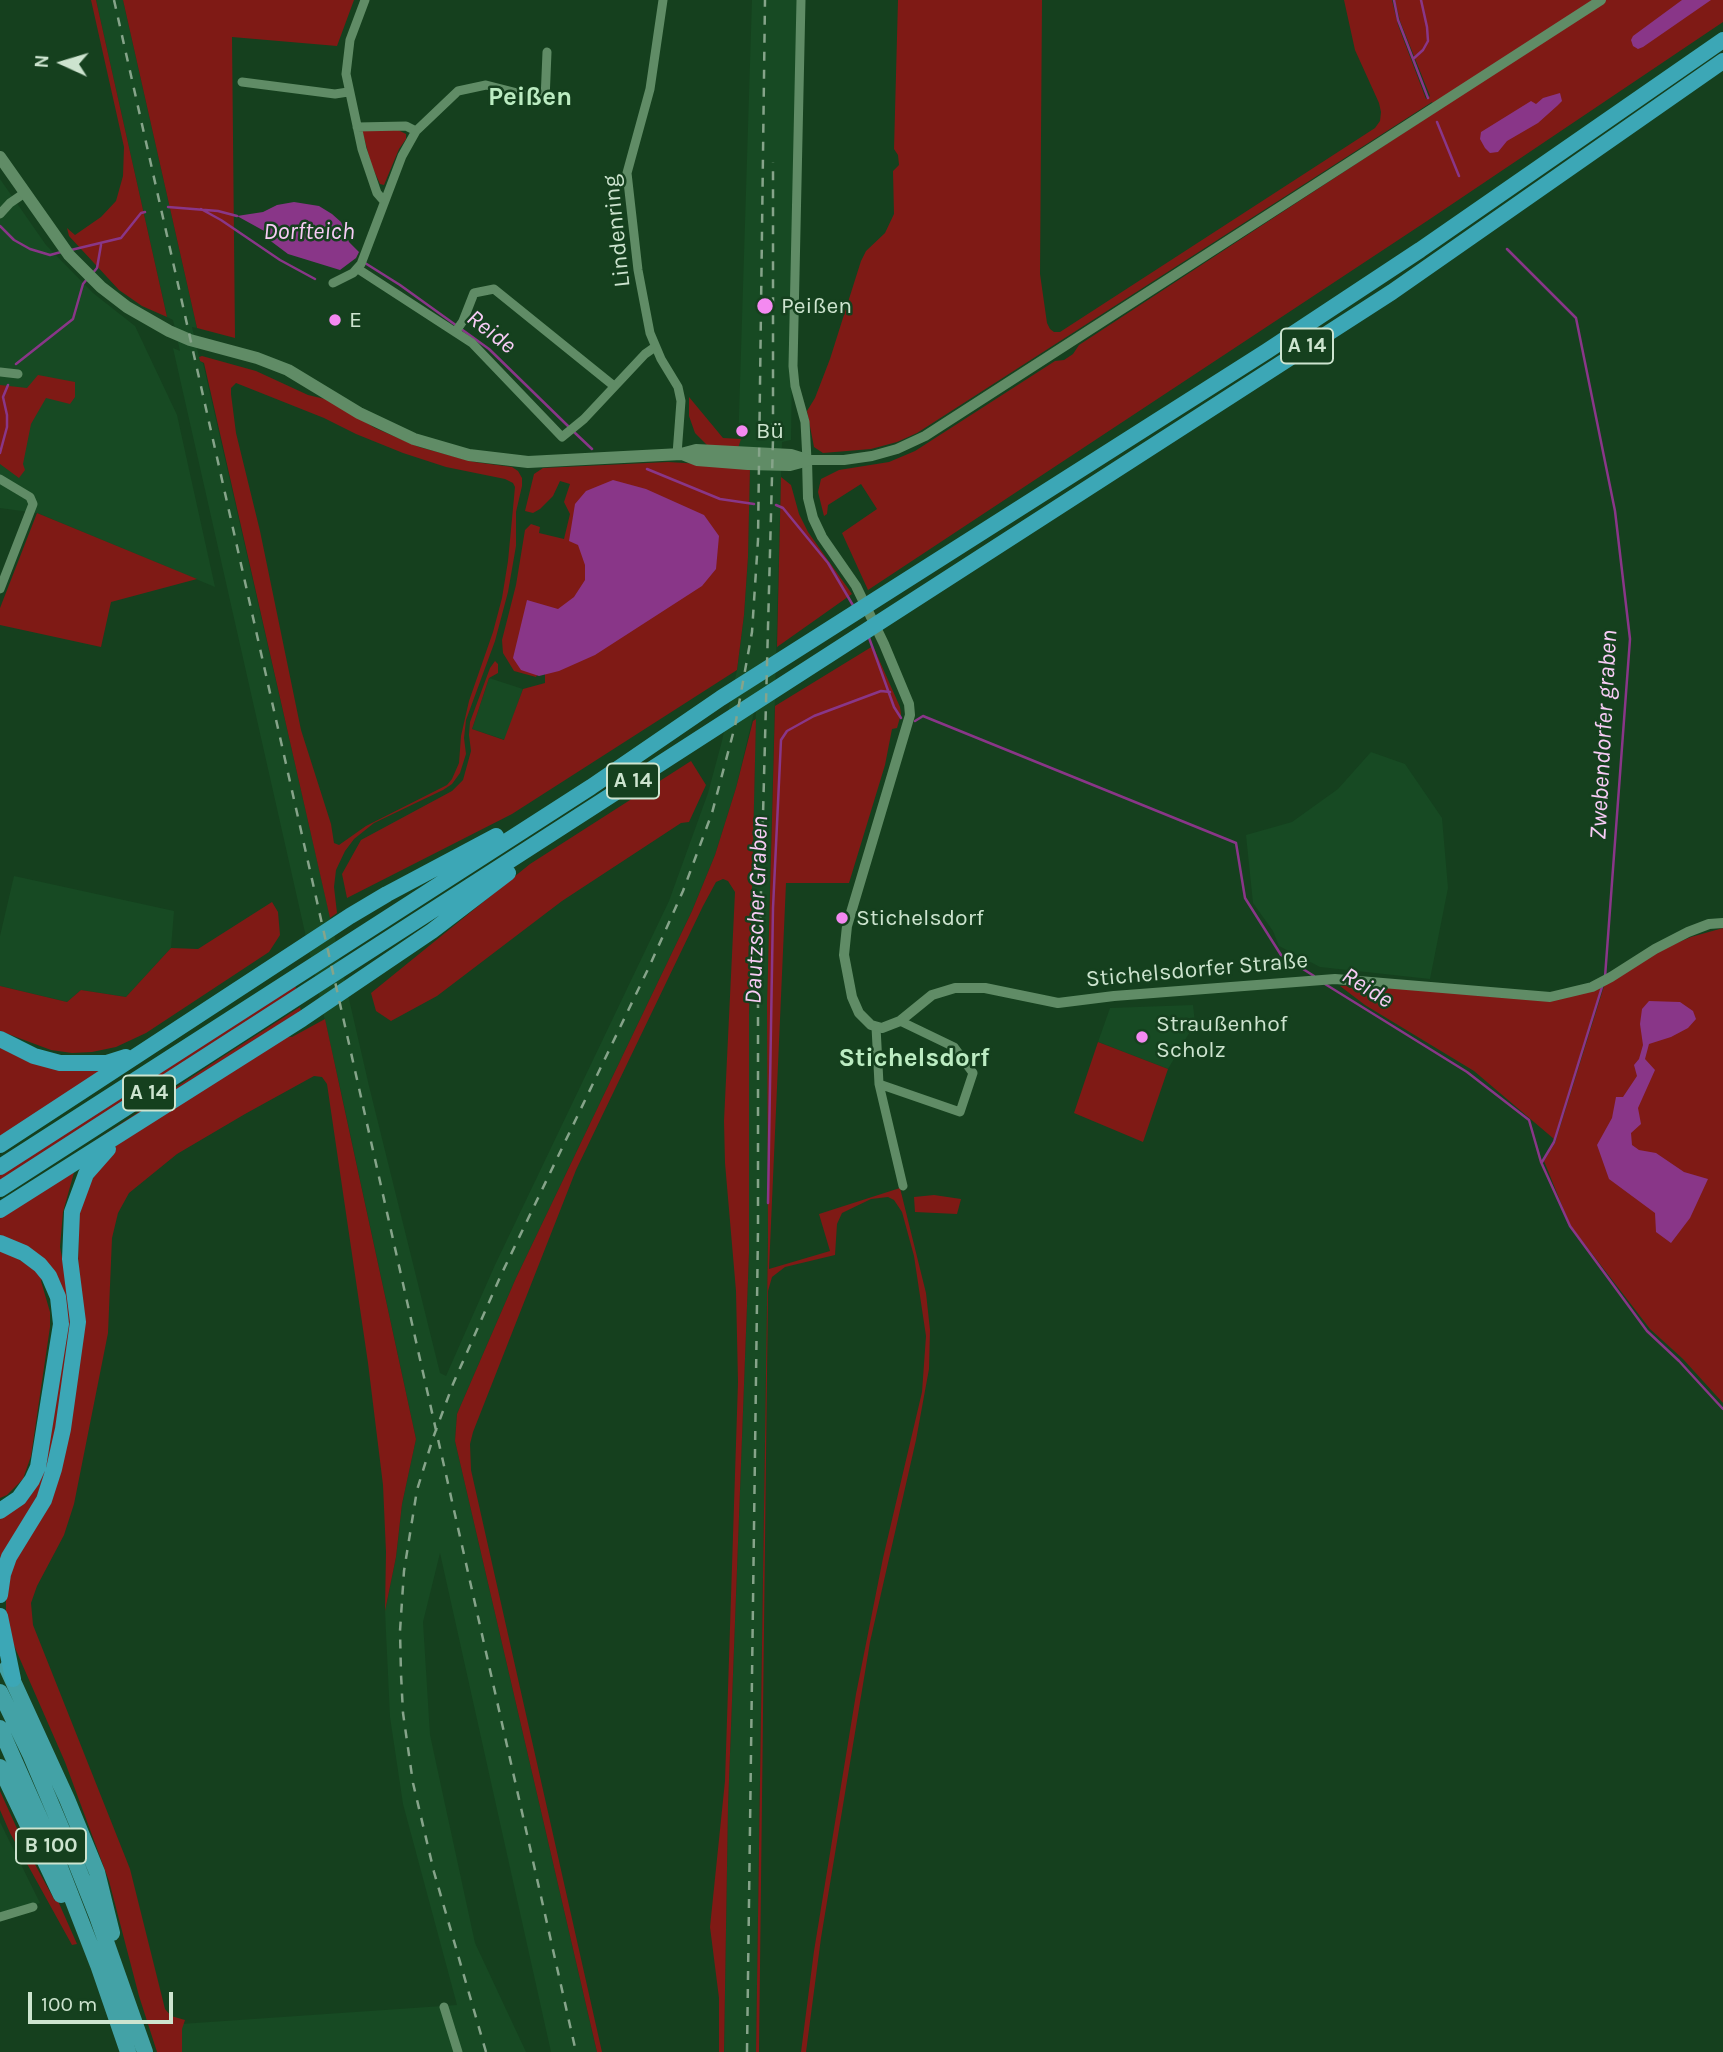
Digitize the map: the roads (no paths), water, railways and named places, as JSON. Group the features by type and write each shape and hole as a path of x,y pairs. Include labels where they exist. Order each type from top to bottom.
{"highway":[{"name":"A 14","path":"0,1167 591,786 849,615 1366,286 1723,40"},
{"name":"A 14","path":"0,1189 1392,292 1723,61"},
{"path":"0,1146 350,916 591,786"},
{"path":"0,1210 302,1019 452,916 507,874 551,834"},
{"path":"0,1039 46,1060 76,1064 120,1060 161,1042"},
{"path":"0,1595 9,1557 44,1500 62,1429 78,1322 70,1259 70,1228 75,1200 94,1163 147,1116"},
{"path":"0,1243 24,1252 40,1265 58,1297 61,1324 38,1467 33,1480 19,1499 0,1511"},
{"path":"0,1616 13,1679"},
{"path":"0,1653 67,1798 97,1872 123,1987"},
{"name":"B 100","path":"0,1692 72,1853 145,2052"},
{"name":"B 100","path":"0,1728 40,1819 98,1965 128,2052"},
{"path":"0,1767 76,1929 98,1965"}],"main road":[{"path":"0,157 59,243 92,279 127,307 169,331 202,344 276,365 300,376 381,425 441,448 496,459 541,463 679,454 696,460 790,466 807,460"}],"street":[{"path":"365,0 347,56 348,92 368,169 377,193 384,201"},
{"name":"Lindenring","path":"663,0 650,89 627,173 638,270 650,333 654,347 680,395 679,454"},
{"path":"801,0 793,366 795,386 805,422 808,497 813,519 822,537 850,575 867,609 904,692 910,715 847,926 844,955 852,997 859,1013 866,1022 876,1027 879,1084 903,1186"},
{"path":"807,460 844,460 872,456 892,451 925,436 1601,0"},
{"path":"332,283 361,263 402,156 416,131 458,91 486,85 545,100 547,51"},
{"path":"242,82 335,94 348,92"},
{"path":"357,127 406,126 416,131"},
{"path":"2,212 26,192"},
{"path":"361,263 459,327 562,437 654,347"},
{"path":"459,327 474,293 494,289 614,386"},
{"path":"0,372 18,374"},
{"path":"0,479 30,498 33,504 0,589"},
{"name":"Stichelsdorfer Straße","path":"876,1027 888,1027 900,1021 932,995 955,988 985,988 1058,1003 1114,996 1329,980 1534,997 1570,994 1592,987 1655,948 1688,932 1723,923"},
{"path":"879,1084 960,1112 973,1073 954,1047 900,1021"},
{"path":"0,1917 33,1907"},
{"path":"444,2007 458,2052"}],"water":[{"path":"1682,0 1711,0 1643,47 1638,49 1633,46 1633,36"},
{"path":"1560,93 1562,101 1538,123 1507,141 1498,152 1490,153 1485,148 1480,139 1481,132 1531,101 1536,104 1543,98"},
{"name":"Dorfteich","path":"294,202 319,206 341,222 349,242 359,252 356,258 340,270 288,254 268,239 266,232 237,216 263,212 277,205"},
{"path":"613,480 646,489 704,515 719,536 716,569 702,586 595,655 559,671 539,676 521,670 513,658 527,600 558,609 574,597 585,580 585,565 578,545 569,541 575,504 586,491"},
{"path":"1649,1001 1680,1002 1693,1011 1696,1019 1688,1028 1649,1044 1645,1059 1655,1070 1638,1108 1641,1124 1631,1133 1632,1145 1639,1150 1656,1153 1684,1172 1708,1179 1690,1218 1671,1243 1656,1232 1655,1213 1609,1179 1597,1145 1612,1118 1616,1097 1623,1097 1637,1076 1634,1065 1643,1045 1640,1024 1642,1009"}],"waterway":[{"name":"Zwebendorfer graben","path":"1394,0 1398,20 1428,98"},
{"path":"1413,59 1428,41 1421,0"},
{"path":"1437,122 1459,176"},
{"name":"Reide","path":"168,207 218,211 237,216"},
{"path":"201,209 280,260 315,279"},
{"name":"Reide","path":"71,250 121,238 141,213 145,212"},
{"name":"Reide","path":"0,226 14,240 30,249 50,255 61,252"},
{"path":"92,274 97,268 101,245"},
{"name":"Zwebendorfer graben","path":"1507,249 1576,318 1615,511 1630,639 1605,977"},
{"name":"Reide","path":"365,263 489,349 569,427"},
{"path":"16,364 73,319 83,284 87,279"},
{"path":"0,453 7,427 3,397 8,385"},
{"name":"Reide","path":"574,432 592,449"},
{"name":"Reide","path":"647,469 720,499 754,504"},
{"name":"Reide","path":"776,505 783,508 828,563 854,607"},
{"name":"Reide","path":"868,635 894,707 901,718"},
{"name":"Dautzscher Graben","path":"768,1203 773,908 781,740 787,731 814,716 881,691 890,692"},
{"name":"Reide","path":"915,721 923,716 1236,843 1245,898 1281,955 1314,976"},
{"name":"Reide","path":"1325,984 1467,1072 1529,1120 1541,1162 1570,1226 1647,1331 1723,1409"},
{"name":"Zwebendorfer graben","path":"1542,1162 1554,1142 1602,987"}],"railway":[{"path":"114,0 576,2052"},
{"path":"486,2052 434,1872 413,1783 403,1713 401,1674 400,1631 404,1571 417,1490 453,1384 501,1275 683,891 712,813 735,726 752,632 758,540 765,0"},
{"path":"747,2052 758,1228 758,1004 773,439 773,162"}],"place":[{"name":"Peißen","path":"765,306"},
{"name":"E","path":"335,320"},
{"name":"Bü","path":"742,431"},
{"name":"Stichelsdorf","path":"842,918"},
{"name":"Straußenhof Scholz","path":"1142,1037"}],"district":[{"name":"Peißen","path":"530,98"},
{"name":"Stichelsdorf","path":"914,1059"}]}
